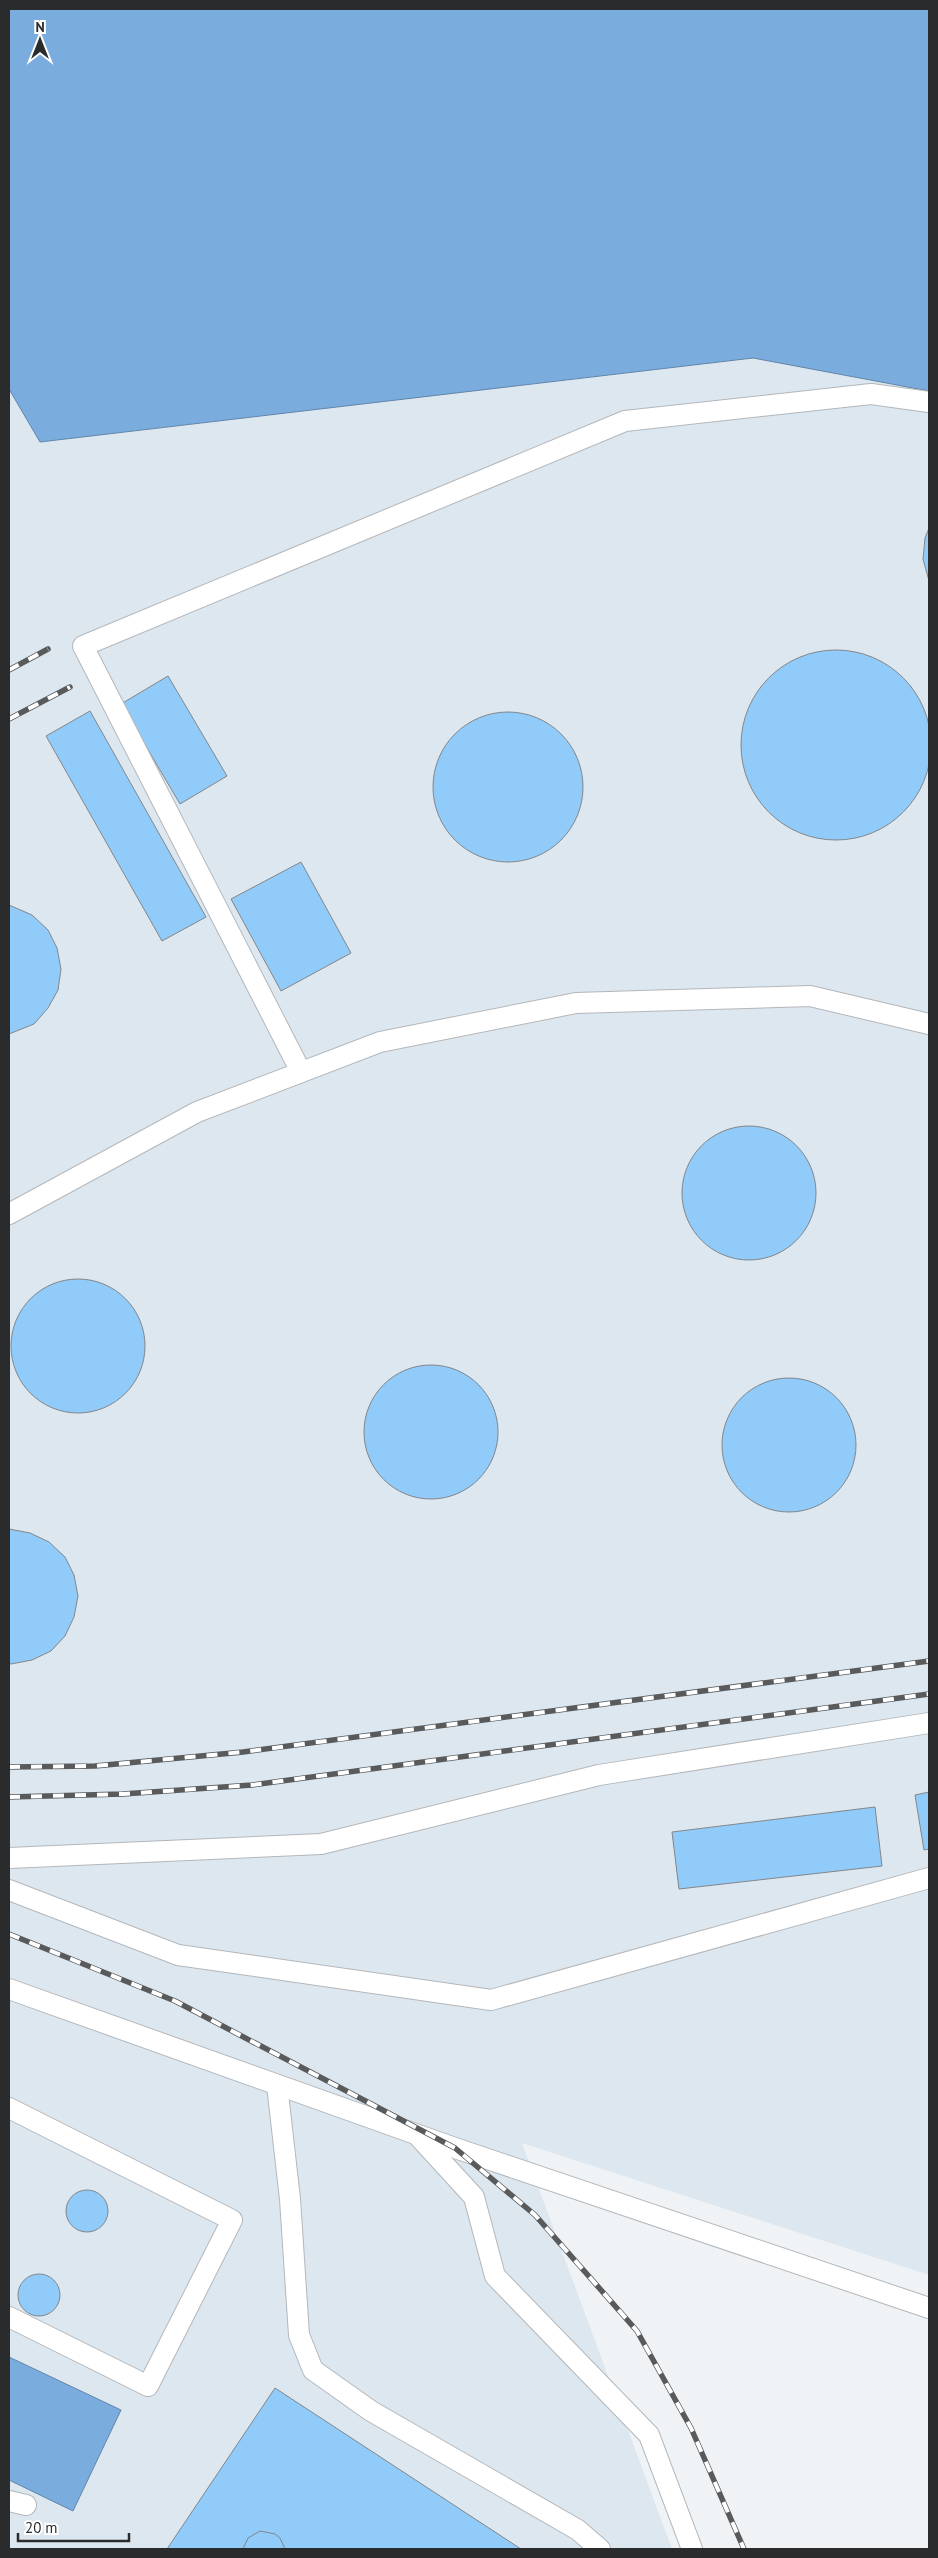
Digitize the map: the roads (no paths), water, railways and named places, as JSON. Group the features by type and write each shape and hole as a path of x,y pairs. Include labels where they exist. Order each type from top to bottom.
{"lane":[{"path":"301,1072 83,646 625,421 871,394 929,402"},
{"path":"9,1214 196,1112 380,1042 576,1003 810,996 929,1024"},
{"path":"9,1858 321,1844 599,1775 929,1722"},
{"path":"9,1890 178,1955 491,2000 929,1878"},
{"path":"9,1989 418,2136 929,2308"},
{"path":"277,2085 290,2198 299,2335 313,2370 372,2411 578,2530 600,2549"},
{"path":"9,2108 232,2220 148,2386 9,2317"},
{"path":"418,2136 474,2197 495,2276 649,2435 692,2549"}],"water":[{"path":"9,9 929,9 929,391 753,358 40,442 9,389"},
{"path":"9,2357 121,2410 73,2511 9,2480"}],"railway":[{"path":"9,670 48,649"},
{"path":"9,719 70,687"},
{"path":"9,1767 95,1766 243,1752 929,1661"},
{"path":"9,1797 123,1794 252,1785 929,1694"},
{"path":"9,1934 175,2001 455,2148 535,2215 637,2331 691,2428 744,2549"}]}
